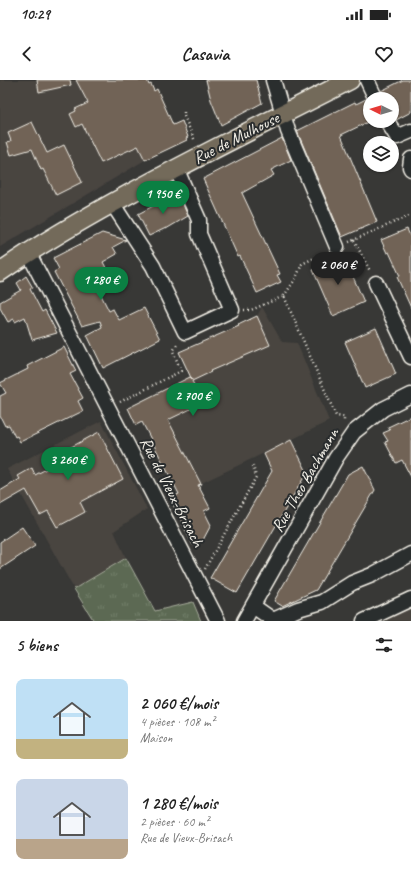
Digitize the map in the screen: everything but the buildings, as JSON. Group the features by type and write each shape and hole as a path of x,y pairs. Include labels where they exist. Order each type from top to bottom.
{"main road":[{"name":"Rue de Mulhouse","path":"0,272 28,252 112,203 201,155 350,80"}],"street":[{"path":"273,80 288,131 337,247"},
{"path":"367,80 373,92"},
{"path":"391,128 397,137 411,130"},
{"path":"411,159 411,169"},
{"path":"112,203 153,266 185,332 232,310 199,234 198,220 176,168"},
{"name":"Rue de Vieux-Brisach","path":"28,252 218,621"},
{"path":"376,283 411,357"},
{"name":"Rue Theo Bachmann","path":"244,621 336,458 354,432 383,409 411,395"},
{"path":"252,606 272,621 298,609 322,602 352,583 372,575 411,554"},
{"path":"364,621 411,599"}],"path":[{"path":"184,108 184,116 201,155"},
{"path":"354,240 376,283"},
{"path":"232,310 251,310 284,296 336,416 344,417"},
{"path":"109,408 181,371 174,351 185,332"},
{"path":"195,575 207,568 256,477 253,466"}],"shaded area":[{"path":"0,80 133,80 161,152 145,160 0,247"},
{"path":"262,307 282,342 297,343 329,421 193,487 191,485 178,492 142,422 136,425 128,408 190,377 179,352 239,326 238,325 257,316"},
{"path":"101,421 147,509 114,531 126,558 74,589 7,469"},
{"path":"411,601 411,621 369,621"}],"green space":[{"path":"126,558 155,611 193,602 201,621 94,621 74,589"}]}
